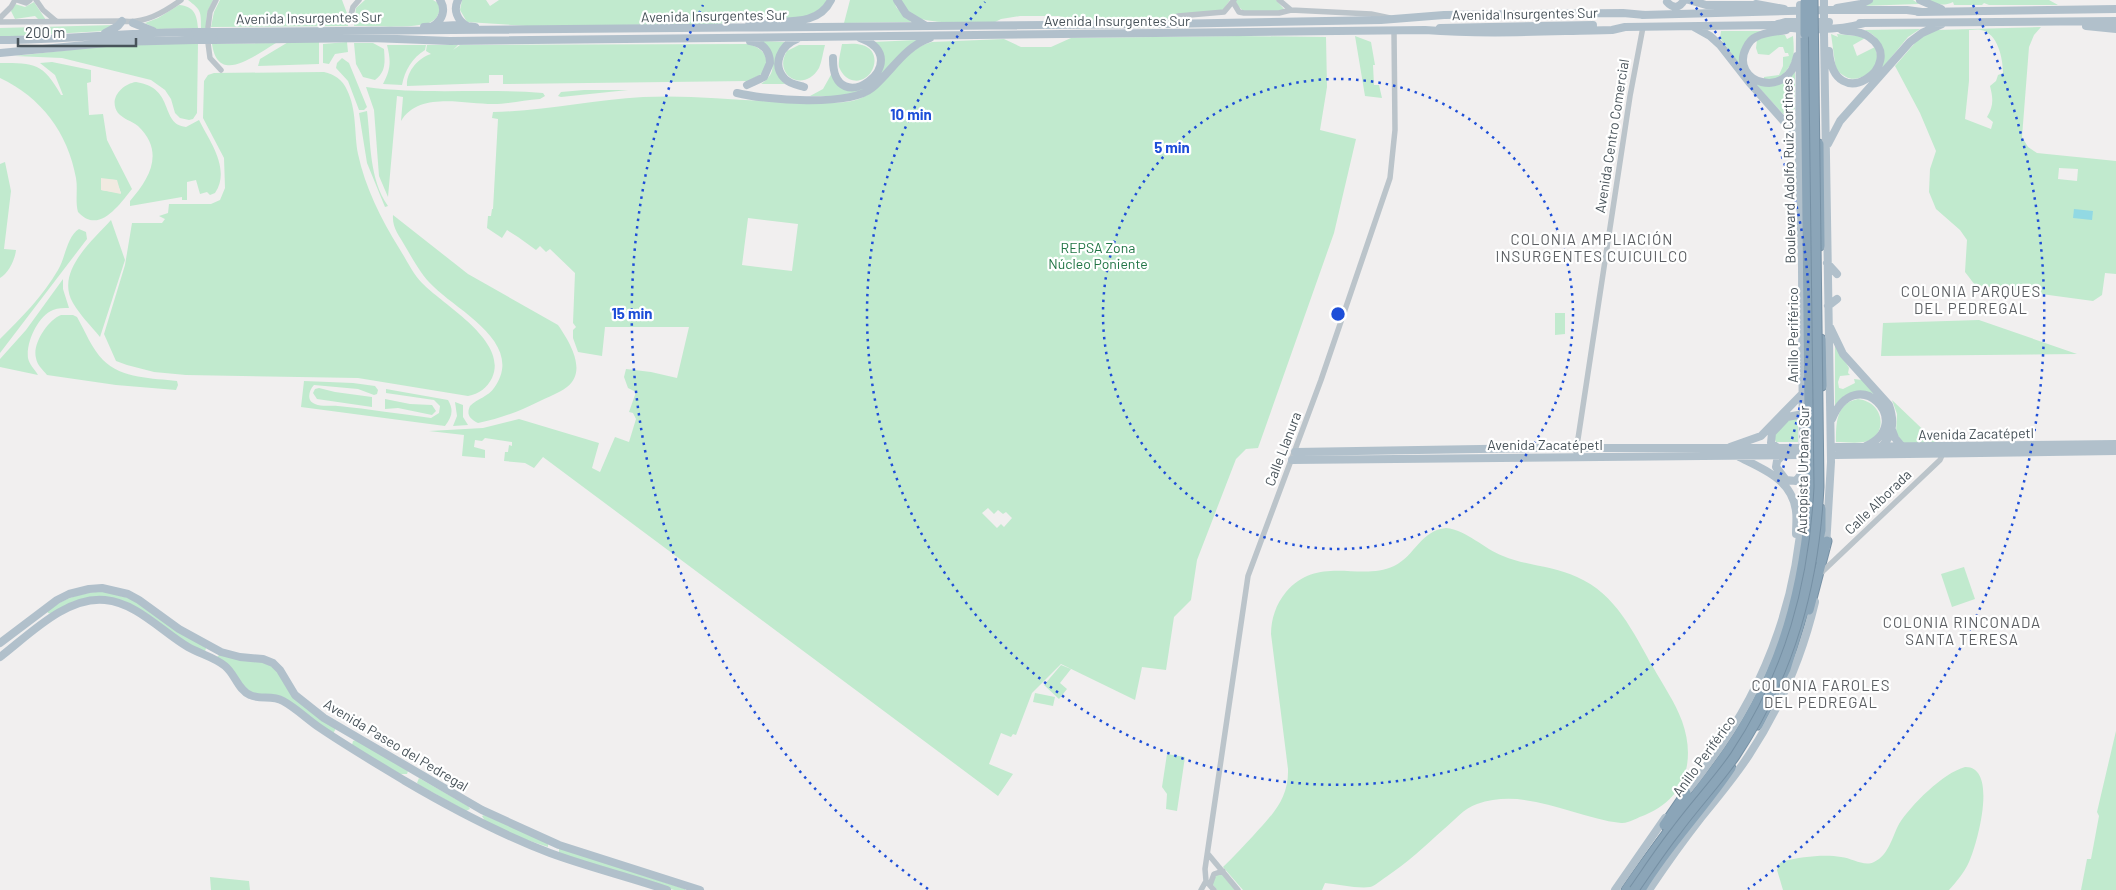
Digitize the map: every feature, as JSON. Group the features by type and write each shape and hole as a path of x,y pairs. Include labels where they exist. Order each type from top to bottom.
{"highway":[{"name":"Anillo Periférico","path":"1642,890 1656,866 1707,802 1749,741 1768,708 1792,652 1806,605 1821,530 1823,465 1820,34 1811,1"},
{"name":"Anillo Periférico","path":"1628,890 1669,828 1724,756 1761,694 1787,632 1800,584 1810,504 1805,95 1802,34 1811,1"},
{"name":"Autopista Urbana Sur","path":"1628,890 1685,811 1722,765 1743,733 1763,697 1786,646 1805,577 1813,525 1815,482 1809,87 1811,1"},
{"name":"Autopista Urbana Sur","path":"1634,890 1676,830 1734,757 1762,711 1791,646 1799,621 1812,563 1817,530 1819,487 1811,1"},
{"path":"1800,164 1805,95"},
{"path":"1820,178 1826,218"},
{"path":"1802,267 1807,343"},
{"path":"1792,652 1807,617 1827,541"},
{"path":"1774,665 1781,639 1784,617"},
{"path":"1620,890 1686,793"},
{"path":"1642,890 1683,841"}],"main road":[{"path":"433,26 442,15 443,6 440,0"},
{"path":"458,0 456,13 467,26"},
{"path":"741,28 758,23 811,18 823,11 830,0"},
{"path":"896,0 906,14 927,26"},
{"path":"1656,15 1667,1 1672,7 1676,7 1681,5 1684,0"},
{"path":"1689,0 1699,4 1759,5 1793,11"},
{"path":"1679,14 1706,0"},
{"path":"1752,0 1759,5"},
{"path":"1828,10 1861,4 1869,0"},
{"path":"1920,0 1934,8 1950,11"},
{"name":"Avenida Insurgentes Sur","path":"356,34 398,30 844,28 1346,21 1444,15 1563,13 1645,15 1779,13 1846,16 1950,11 2116,9"},
{"name":"Avenida Insurgentes Sur","path":"1779,13 1828,10 1907,10 1922,12"},
{"path":"101,35 118,26 122,21"},
{"name":"Avenida Insurgentes Sur","path":"1774,25 1786,22 1864,24 2116,21"},
{"path":"133,23 155,32"},
{"path":"1826,148 1840,121 1910,42 1922,33 1947,23"},
{"path":"2064,23 2116,29"},
{"name":"Avenida Insurgentes Sur","path":"2,56 18,52 195,36 356,34 450,41 858,38 1426,30 1451,32 1529,32 1612,30 1624,27 1774,25 1794,28 1864,24"},
{"path":"398,30 433,26 467,26 496,30"},
{"path":"1692,26 1710,36 1720,45 1752,85 1784,120 1796,138 1800,154"},
{"path":"1820,34 1828,43 1831,64 1837,76 1851,83 1860,83 1868,79 1874,73 1880,61 1876,44 1866,35 1833,27"},
{"path":"1794,28 1765,33 1751,40 1743,57 1744,66 1750,76 1757,81 1770,84 1786,78 1795,63 1802,34"},
{"name":"Avenida Insurgentes Sur","path":"0,40 155,32 195,36"},
{"name":"Boulevard Adolfo Ruiz Cortines","path":"1615,890 1653,834 1718,750 1747,705 1768,660 1784,617 1799,552 1803,510 1800,164 1802,34"},
{"path":"1649,890 1683,841 1746,760 1780,702 1800,655 1822,572 1830,501 1830,424 1826,148 1820,34"},
{"path":"737,93 764,98 816,99 854,97 874,86 913,46 929,38 942,36"},
{"path":"731,38 759,43 765,48 769,56 770,63 766,75 758,81 747,85"},
{"path":"803,38 794,40 785,46 780,54 779,64 781,72 786,79 804,87"},
{"path":"833,58 834,73 844,84 858,87 872,80 878,70 879,55 871,44 858,38"},
{"path":"1827,261 1837,262"},
{"path":"1827,261 1837,274"},
{"path":"1828,306 1838,299"},
{"path":"1828,322 1843,354 1889,405 1893,415 1892,430 1895,438 1904,450"},
{"path":"1726,449 1762,436 1803,393"},
{"path":"1830,424 1838,406 1846,398 1861,394 1875,399 1882,408 1886,425 1880,438 1864,447"},
{"path":"1802,419 1798,415 1789,416 1772,433 1771,443 1781,452 1776,467 1785,479 1796,481 1803,472"},
{"path":"1874,454 1882,447 1892,430"},
{"name":"Avenida Zacatépetl","path":"1944,450 2116,444"},
{"name":"Avenida Zacatépetl","path":"1904,450 1864,447 1836,451 1874,454 1904,450 2116,451"},
{"name":"Avenida Zacatépetl","path":"1295,452 1366,455 1726,449 1798,452"},
{"path":"1312,452 1312,460"},
{"name":"Avenida Zacatépetl","path":"1576,453 1738,456 1781,452"},
{"name":"Avenida Zacatépetl","path":"1292,460 1366,455"},
{"path":"1738,456 1774,474 1786,486 1793,499 1796,512 1799,552"},
{"name":"Avenida Paseo del Pedregal","path":"0,643 57,600 69,594 102,588 128,594 140,600 179,629 221,652 270,661 280,670 295,695 324,718 482,810 559,845 700,890"},
{"name":"Avenida Paseo del Pedregal","path":"0,657 58,613 73,604 96,599 124,604 175,639 222,664 232,673 247,694 255,697 273,697 285,702 320,728 406,782 472,817 512,837 552,853 667,890"}],"street":[{"path":"0,18 16,0 23,3 30,0"},
{"path":"36,0 43,10 58,22"},
{"path":"0,22 122,21 133,23 156,16 181,0"},
{"path":"216,0 210,12 210,58 221,70"},
{"path":"351,15 353,7 359,0"},
{"path":"1279,0 1291,10"},
{"path":"1163,24 1178,16 1224,12 1234,1 1239,12 1244,13 1279,13 1291,10 1371,14 1394,18"},
{"name":"Avenida Centro Comercial","path":"1576,453 1630,96 1644,27"},
{"name":"Calle Llanura","path":"1210,885 1205,868 1248,576 1295,452 1390,178 1395,130 1394,31"},
{"name":"Calle Alborada","path":"1822,572 1900,499 1944,450"},
{"path":"1208,854 1238,890"},
{"path":"1201,890 1210,885 1214,874 1223,872"}],"green space":[{"path":"188,0 213,0 207,13 206,28 201,28 199,11"},
{"path":"220,0 342,0 348,16 348,26 211,27 214,12"},
{"path":"365,0 433,0 438,3 440,9 435,20 415,26 354,26 356,8"},
{"path":"462,0 486,0 490,6 499,0 827,0 822,8 806,17 716,24 527,26 467,22 460,10"},
{"path":"850,0 894,0 896,7 911,22 844,23"},
{"path":"899,0 1230,0 1223,10 1214,13 1182,13 1165,20 1074,21 1059,16 1020,16 1001,19 995,22 963,23 937,22 915,17 908,13"},
{"path":"1236,0 1276,0 1284,9 1282,11 1245,12 1236,5"},
{"path":"1872,0 1913,0 1919,4 1859,6"},
{"path":"1924,0 2049,0 2058,5 1989,5 1984,3 1982,5 1954,5 1953,2 1942,5"},
{"path":"34,2 46,20 39,20 35,16 15,19 11,11 15,4 25,7"},
{"path":"179,5 188,7 194,12 198,28 157,29 145,23 158,18"},
{"path":"116,25 104,31 0,37 0,28"},
{"path":"2041,27 2034,35 2029,47 2022,137 2028,147 2037,153 2116,161 2116,274 2105,273 2102,295 2093,301 1975,285 1965,272 1967,240 1960,230 1936,209 1929,192 1930,169 1936,151 1920,113 1895,66 1921,36 1937,30","holes":["1969,30 1987,32 1992,36 2001,54 2003,73 1998,75 1996,81 1990,86 1992,102 1987,117 1993,122 1991,129 1965,119 1969,81","2059,168 2078,169 2077,181 2058,179"]},
{"path":"1920,29 1908,37 1879,72 1882,53 1879,41 1864,30"},
{"path":"1721,31 1762,31 1744,45 1746,73 1720,38"},
{"path":"1831,34 1838,37 1837,34 1867,37 1853,45 1857,56 1875,47 1878,59 1871,74 1852,79 1845,77 1836,70"},
{"path":"1768,35 1785,35 1787,39 1793,36 1794,50 1791,64 1779,79 1764,80 1764,77 1779,75 1783,66 1783,57 1789,56 1788,53 1785,53 1783,47 1779,47 1769,55 1758,54 1756,48 1757,40"},
{"path":"1355,36 1371,42 1375,65 1373,65 1374,85 1379,85 1382,98 1365,96"},
{"name":"REPSA Zona Núcleo Poniente","path":"1326,37 1327,87 1320,130 1356,139 1334,233 1258,448 1246,449 1236,459 1197,560 1191,600 1174,617 1166,670 1142,667 1135,700 1061,664 1032,693 1016,735 1013,734 1011,737 1001,733 989,764 1013,774 998,796 543,457 534,468 525,463 504,461 505,452 508,452 509,445 512,446 512,442 485,438 482,441 475,440 474,447 485,450 485,458 462,456 464,435 429,431 483,428 519,419 599,443 592,468 600,472 615,437 629,442 636,419 633,413 629,412 636,392 628,388 624,377 626,369 677,378 689,327 605,327 602,356 578,352 573,338 573,330 576,327 573,323 575,273 550,249 546,252 540,246 536,250 507,230 502,238 487,228 488,216 491,216 493,209 498,119 492,118 493,112 530,110 624,98 664,96 789,102 847,102 864,97 874,90 910,54 932,42 1004,39 1021,47 1051,47 1071,38","holes":["748,218 798,224 792,271 742,265","988,508 994,514 998,510 1003,514 1006,512 1012,518 1004,527 1001,524 997,528 982,513"]},
{"path":"917,40 880,75 882,69 873,42"},
{"path":"290,41 319,42 319,64 258,66 260,59"},
{"path":"760,41 785,42 777,58 776,68 777,73 785,84 761,84 771,74 772,63 768,52"},
{"path":"347,42 348,52 335,54 329,64 323,63 323,44"},
{"path":"198,43 197,113 193,119 189,120 180,118 175,113 171,99 165,90 151,80 62,58 15,56 105,46"},
{"path":"276,43 248,60 229,65 222,63 216,57 212,44"},
{"path":"354,43 373,43 384,49 383,70 375,80 363,77 356,64"},
{"path":"749,44 762,51 766,58 766,67 764,73 748,81 503,84 503,75 489,75 489,83 407,86 408,76 417,62 431,54 426,51 427,45 458,45 453,50 460,45"},
{"path":"842,44 862,45 873,54 873,68 864,79 857,81 849,79 841,71 839,61"},
{"path":"387,45 426,45 425,50 410,65 402,85 383,84 390,65"},
{"path":"799,45 825,45 819,68 813,76 806,80 792,78 787,74 784,67 783,60 787,51"},
{"path":"342,58 349,63 367,107 364,110 359,110 348,81 336,68 337,63"},
{"path":"52,62 91,70 91,82 87,83 89,115 103,114 107,140 132,189 115,209 101,219 93,220 86,218 78,212 77,182 72,162 67,146 50,118 28,95 0,78 0,63 30,65 37,67 49,76 61,95 63,95 55,75 40,63","holes":["101,179 116,180 121,193 101,190"]},
{"path":"1795,71 1795,109 1783,114 1752,80 1786,81"},
{"path":"324,72 341,80 350,98 361,166 369,191 386,226 419,279 483,337 491,351 495,364 492,378 485,388 476,394 468,396 358,378 186,375 154,372 116,361 104,334 125,265 132,223 162,223 165,219 159,216 168,213 169,204 211,204 220,200 225,188 224,158 203,118 204,81 208,75 214,73"},
{"path":"832,73 847,86 867,89 844,96 810,96 823,89"},
{"path":"136,82 157,91 172,120 178,124 186,127 199,120 213,146 220,165 221,175 215,193 210,195 207,192 200,194 196,180 187,182 187,200 182,200 182,197 130,206 130,201 148,174 152,165 153,155 151,145 138,126 122,117 115,108 118,93 126,86"},
{"path":"366,87 410,91 543,93 545,96 540,99 499,104 456,101 430,102 409,112 401,121 403,97 397,96 388,197 379,176 374,110"},
{"path":"628,90 558,96 561,92"},
{"path":"367,111 374,173 377,184 388,206 385,207 367,163 359,113"},
{"path":"5,162 11,191 4,249 16,250 11,266 0,278 0,164"},
{"path":"393,215 468,274 558,325 571,347 576,365 576,373 567,387 532,405 502,417 478,423 471,418 468,412 470,406 494,388 502,372 502,357 495,343 485,330 425,278 396,231"},
{"path":"111,220 125,260 100,337 73,303 69,291 69,280 78,258"},
{"path":"79,229 86,232 87,239 0,353 0,339 46,289 60,265 72,237"},
{"path":"63,279 63,289 69,308 57,309 48,313 42,318 31,337 28,358 38,375 0,367 0,359 26,330"},
{"path":"1555,313 1565,313 1565,334 1555,335"},
{"path":"61,315 77,317 95,351 111,366 128,374 177,381 176,390 116,385 47,375 37,361 36,346 46,327"},
{"path":"1979,320 2077,354 1881,356 1883,323"},
{"path":"1835,345 1849,368 1848,373 1850,375 1840,376 1839,388 1843,389 1855,383 1854,379 1862,380 1876,395 1858,391 1853,392 1843,397 1835,406"},
{"path":"304,381 353,383 375,386 378,390 377,394 374,395 358,389 314,385 309,398 312,403 318,405 350,407 431,418 439,413 440,406 434,400 386,393 386,389 448,400 451,413 445,426 301,407"},
{"path":"319,388 372,397 372,407 317,399 313,393 315,389"},
{"path":"385,399 410,404 432,405 436,411 432,415 398,408 385,409"},
{"path":"1858,399 1867,401 1878,411 1880,418 1879,431 1868,441 1856,443 1836,442 1837,421 1841,409 1851,401"},
{"path":"1892,400 1938,444 1904,444 1896,433 1897,414"},
{"path":"455,402 463,405 463,417 468,425 453,426 457,416"},
{"path":"1798,418 1798,442 1776,442 1773,435 1789,419"},
{"path":"1446,528 1461,532 1503,556 1559,570 1577,577 1603,593 1613,604 1638,641 1682,721 1688,750 1684,776 1678,788 1670,799 1659,808 1624,823 1603,820 1531,801 1495,800 1477,804 1459,815 1394,872 1372,886 1360,887 1325,883 1322,890 1243,890 1223,867 1273,813 1282,798 1288,780 1271,634 1273,617 1279,602 1286,592 1299,581 1312,574 1326,571 1381,570 1394,566 1401,562 1430,533"},
{"path":"1964,567 1975,599 1952,607 1941,574"},
{"path":"102,591 132,599 206,648 205,652 176,637 135,607 96,597 72,602 51,614 47,611 60,602 73,597"},
{"path":"220,654 262,661 276,669 288,690 336,728 333,734 286,700 251,694 217,657"},
{"path":"1061,665 1071,669 1060,683 1067,689 1059,699 1044,685"},
{"path":"1035,693 1055,697 1053,706 1033,702"},
{"path":"2116,731 2116,890 2081,890 2087,859 2091,859 2099,816 2097,812"},
{"path":"356,740 408,771 407,774 400,774 352,745 353,741"},
{"path":"1167,754 1185,757 1177,811 1166,809 1167,794 1162,787"},
{"path":"1965,767 1975,770 1981,779 1983,808 1973,853 1963,873 1949,890 1783,890 1777,870 1780,863 1784,861 1820,856 1841,857 1862,863 1870,863 1879,859 1890,845 1899,824 1919,799 1947,776"},
{"path":"419,778 468,806 470,809 466,811 421,786 417,783"},
{"path":"484,815 546,842 548,847 515,836 485,821 482,816"},
{"path":"559,848 685,890 674,890 559,853"},
{"path":"1221,872 1235,890 1217,890 1211,882"},
{"path":"210,877 249,881 250,890 211,890"}],"sand":[{"path":"101,178 117,180 121,194 101,190"}],"water":[{"path":"2074,209 2093,211 2092,220 2073,218"}],"district":[{"name":"COLONIA AMPLIACIÓN INSURGENTES CUICUILCO","path":"1592,248"},
{"name":"COLONIA PARQUES DEL PEDREGAL","path":"1971,300"},
{"name":"COLONIA RINCONADA SANTA TERESA","path":"1962,632"},
{"name":"COLONIA FAROLES DEL PEDREGAL","path":"1821,694"}]}
